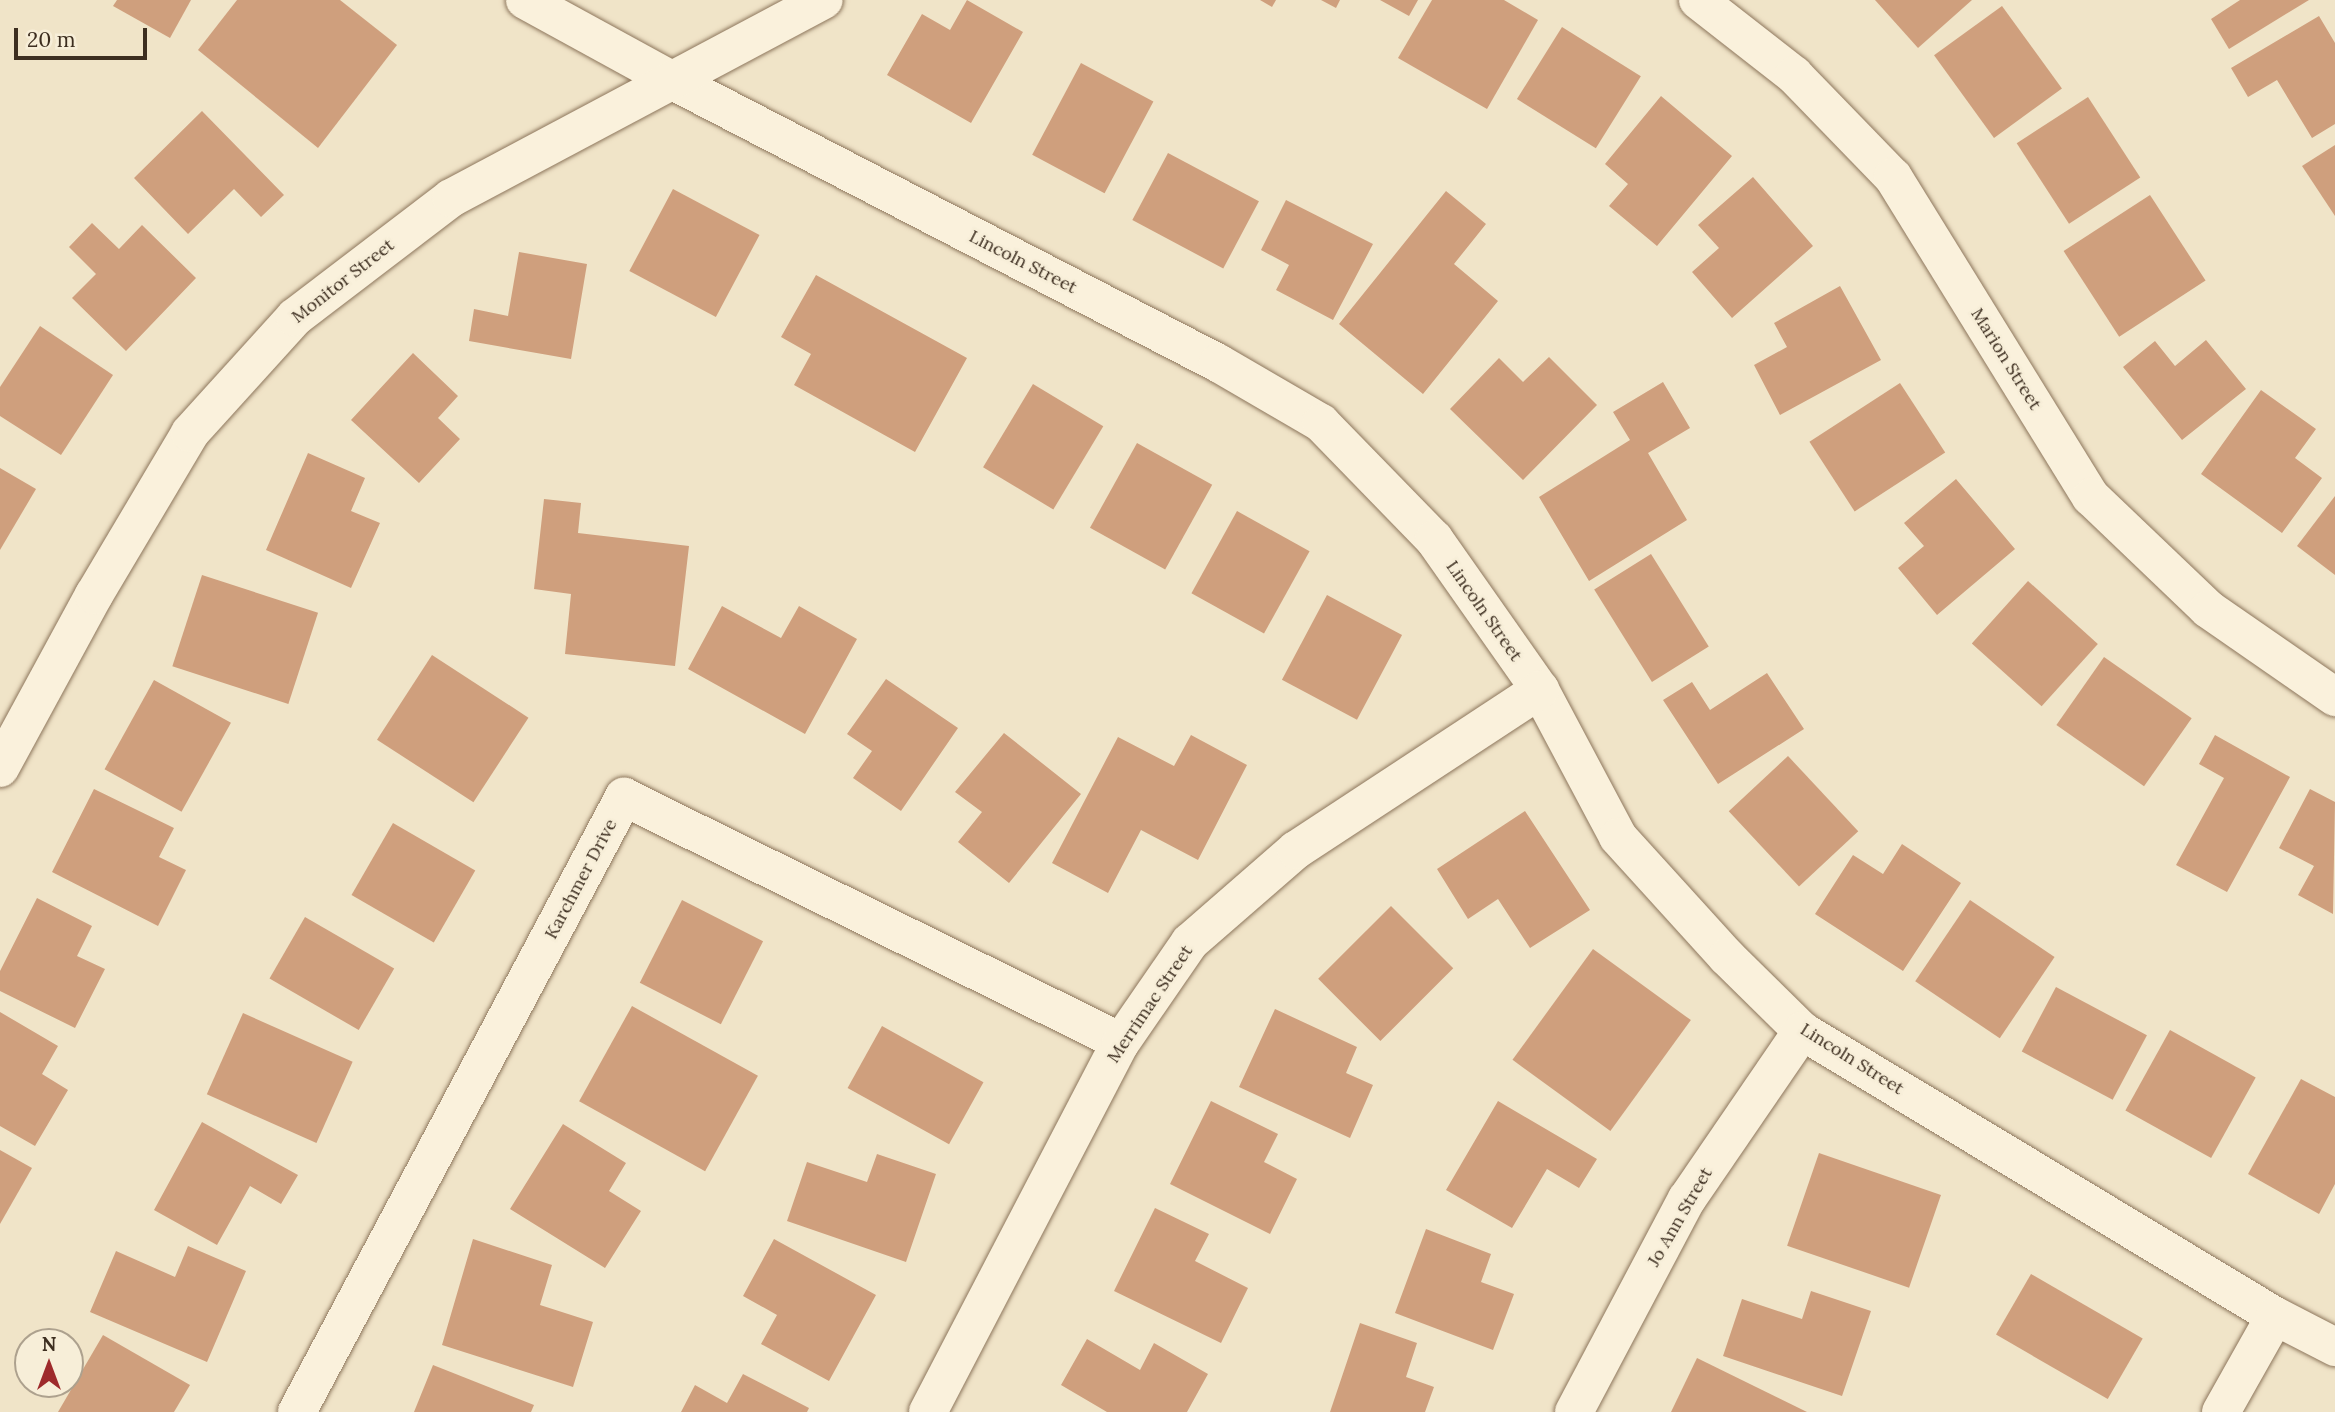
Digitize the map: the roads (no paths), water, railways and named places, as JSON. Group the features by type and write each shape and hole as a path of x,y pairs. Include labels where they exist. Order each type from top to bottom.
{"street":[{"name":"Lincoln Street","path":"525,0 673,81 1206,356 1321,423 1434,539 1540,690 1618,837 1727,957 1802,1031 2275,1316 2335,1347"},
{"name":"Monitor Street","path":"0,768 94,595 190,433 295,317 451,198 824,0"},
{"name":"Marion Street","path":"1698,0 1794,75 1893,177 2091,497 2208,609 2335,697"},
{"name":"Merrimac Street","path":"929,1412 1121,1042 1190,942 1296,850 1540,690"},
{"name":"Karchmer Drive","path":"296,1412 624,797 1121,1042"},
{"name":"Jo Ann Street","path":"1574,1412 1687,1199 1802,1031"},
{"path":"2221,1412 2275,1316"}]}
